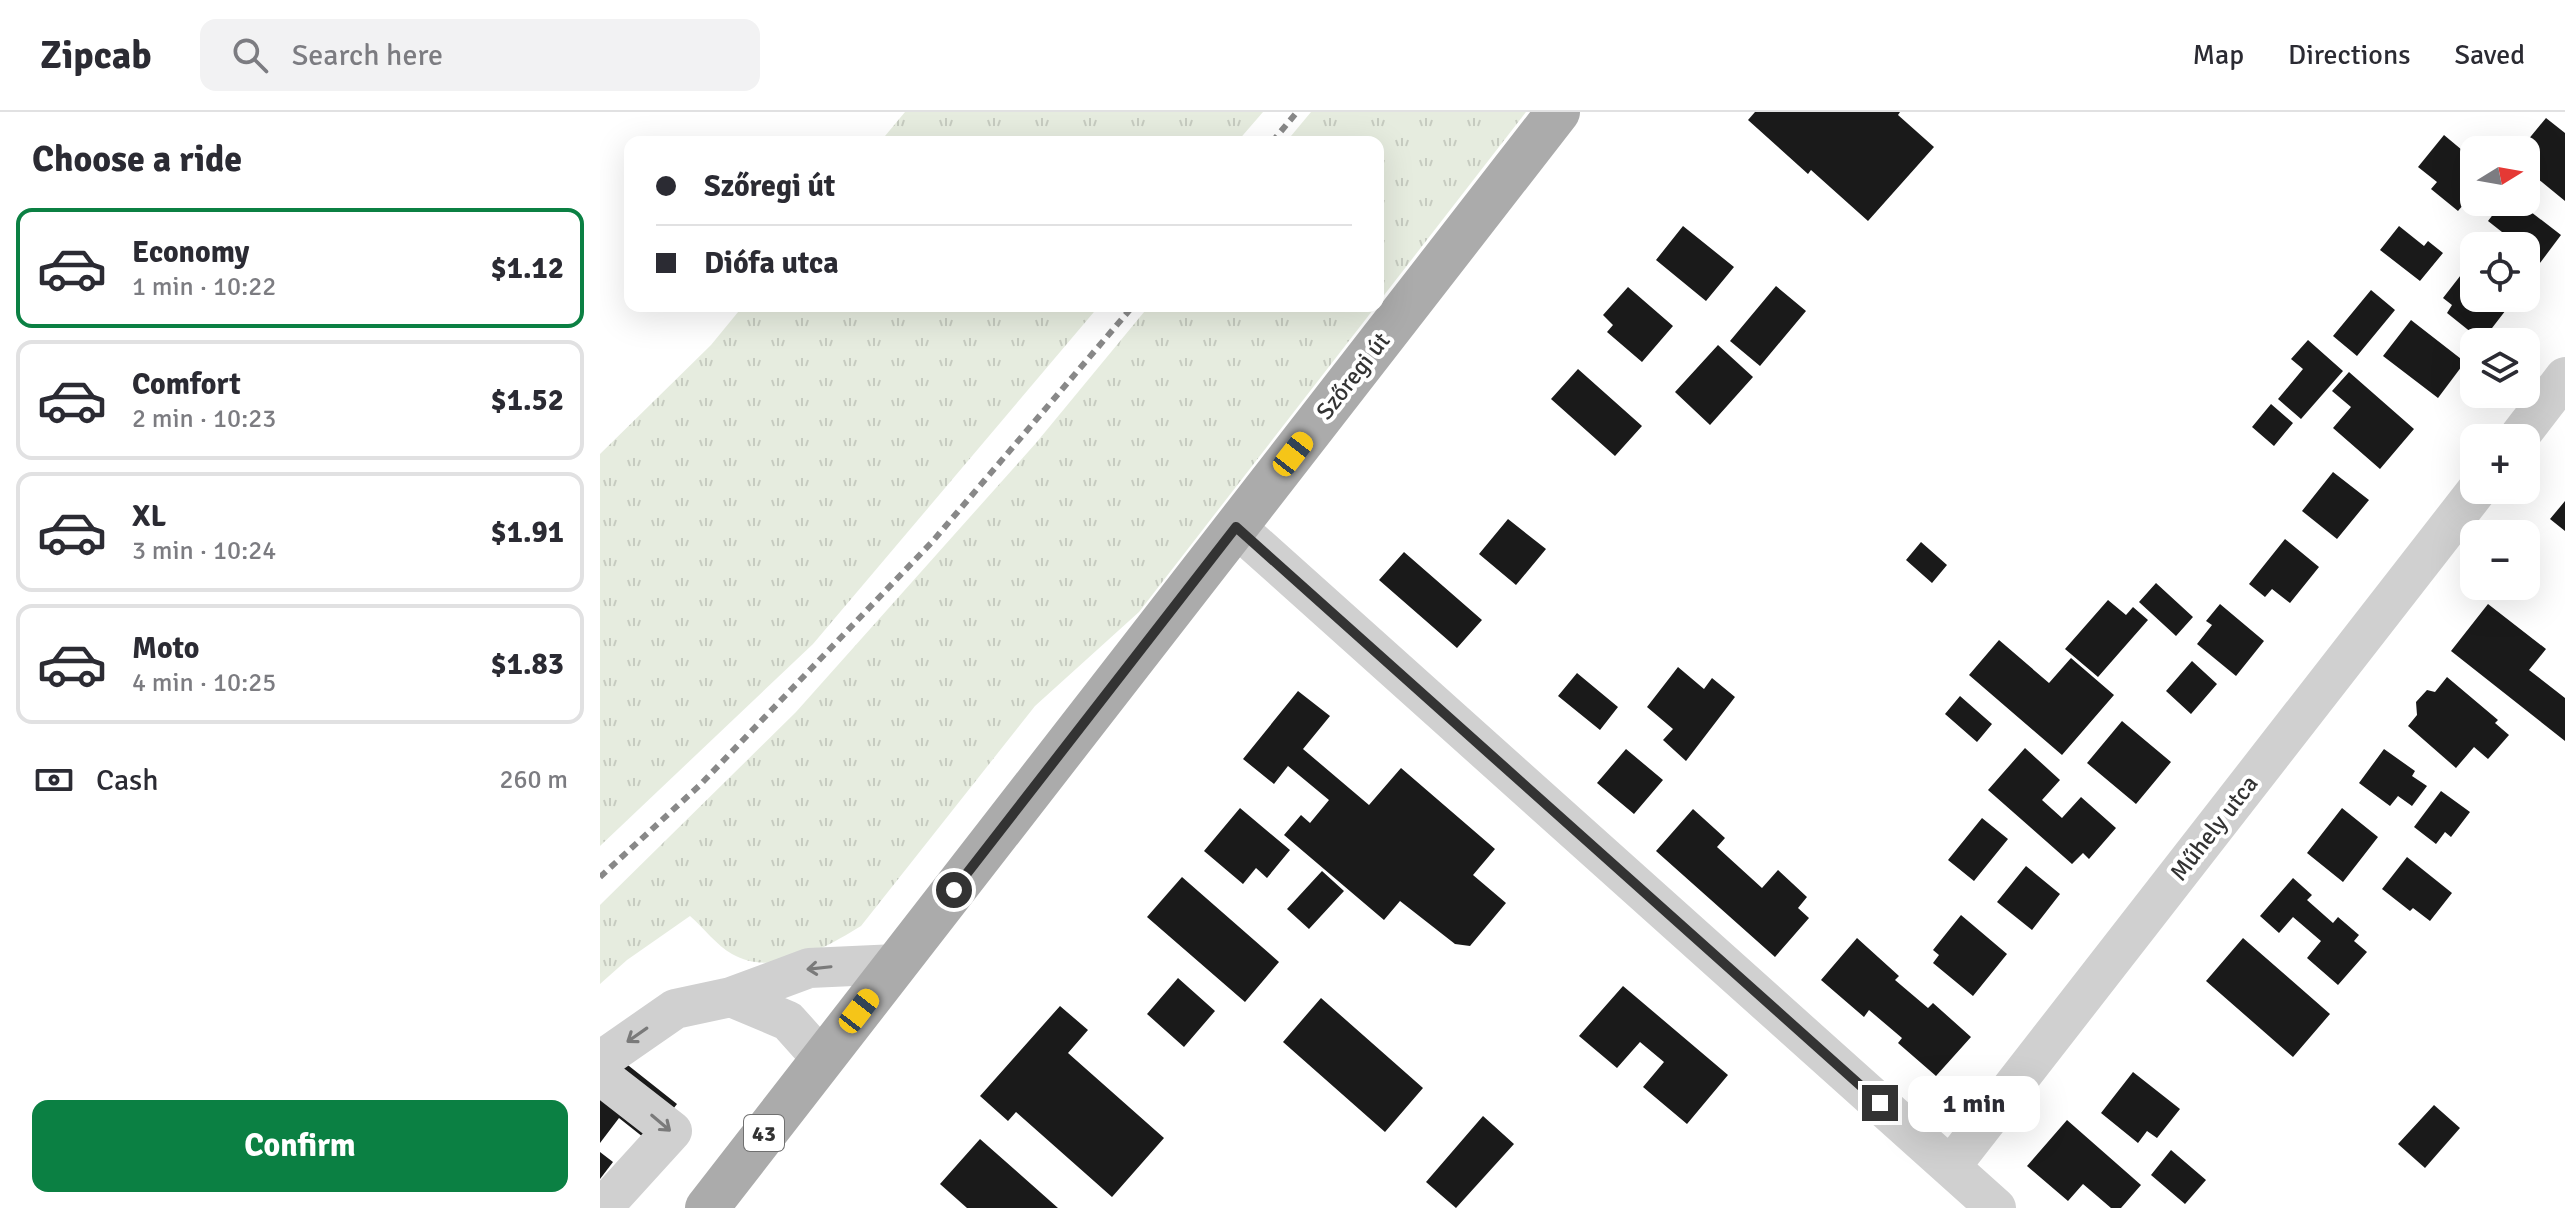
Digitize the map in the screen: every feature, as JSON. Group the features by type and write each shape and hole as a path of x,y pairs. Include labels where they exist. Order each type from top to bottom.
{"main road":[{"name":"Szőregi út","path":"707,1208 1558,112"}],"street":[{"path":"2529,424 2565,377"},
{"name":"Műhely utca","path":"1951,1166 2466,504"},
{"path":"1236,527 1996,1208"},
{"path":"600,1061 675,1009 731,997 809,968 897,964"},
{"path":"731,997 788,1021 822,1059"},
{"path":"600,1075 672,1131 602,1208"}],"green space":[{"path":"905,112 1263,112 1242,136 885,136"},
{"path":"1311,112 1526,112 1384,295 1384,136 1291,136"},
{"path":"738,312 1094,312 813,644 600,846 600,454 711,345"},
{"path":"1144,312 1371,312 1139,612 1035,706 861,926 816,951 765,963 748,961 726,951 690,916 627,960 600,984 600,905 796,712 1036,443"}],"building":[{"path":"1755,112 1900,112 1898,115 1934,147 1868,221 1811,170 1808,174 1748,120"},
{"path":"2546,118 2565,133 2565,201 2540,180 2540,136 2531,136"},
{"path":"2444,135 2460,148 2458,211 2431,189 2437,182 2418,167"},
{"path":"2492,216 2536,216 2561,235 2540,263 2540,232 2502,232 2488,221"},
{"path":"1683,226 1734,267 1706,301 1656,260"},
{"path":"2399,226 2424,246 2428,241 2443,253 2420,281 2380,250"},
{"path":"2460,276 2460,312 2504,312 2492,328 2466,328 2447,313 2452,305 2443,298"},
{"path":"1776,286 1806,311 1760,366 1730,341"},
{"path":"1628,287 1673,326 1642,362 1607,332 1613,325 1603,315"},
{"path":"2371,290 2395,310 2357,356 2333,336"},
{"path":"2411,320 2460,358 2460,369 2438,398 2383,356"},
{"path":"2308,340 2343,371 2301,419 2278,399 2303,369 2291,359"},
{"path":"1718,345 1753,377 1710,425 1675,392"},
{"path":"1578,369 1642,426 1615,456 1551,399"},
{"path":"2349,372 2414,429 2380,469 2333,428 2351,407 2332,391"},
{"path":"2271,404 2293,423 2274,446 2252,427"},
{"path":"2333,472 2369,500 2337,539 2302,511"},
{"path":"2565,501 2565,531 2550,519"},
{"path":"1508,519 1546,549 1516,585 1479,554"},
{"path":"2285,539 2319,567 2290,603 2272,589 2265,597 2249,584"},
{"path":"1921,542 1947,565 1932,583 1906,560"},
{"path":"1404,552 1482,620 1457,648 1379,580"},
{"path":"2156,583 2193,617 2176,636 2139,602"},
{"path":"2108,600 2126,615 2133,607 2148,620 2098,677 2065,649"},
{"path":"2220,604 2264,641 2236,676 2197,644 2212,625 2206,621"},
{"path":"2488,604 2546,649 2529,670 2565,698 2565,741 2451,651"},
{"path":"1999,640 2049,683 2071,658 2114,695 2062,755 1969,675"},
{"path":"2192,661 2217,684 2191,714 2166,691"},
{"path":"1678,667 1704,689 1712,678 1735,697 1686,761 1663,740 1673,729 1647,707"},
{"path":"1577,673 1618,707 1600,730 1558,696"},
{"path":"2447,677 2498,720 2495,723 2509,735 2488,759 2474,747 2456,768 2408,726 2417,715 2416,702 2427,690 2435,692"},
{"path":"1298,691 1330,716 1303,749 1369,805 1401,768 1495,849 1473,875 1506,903 1470,946 1455,944 1400,901 1384,920 1284,835 1301,815 1310,823 1329,800 1288,766 1274,784 1243,759"},
{"path":"1960,696 1992,724 1977,742 1945,714"},
{"path":"2122,721 2171,762 2136,804 2087,763"},
{"path":"2025,748 2060,780 2042,800 2062,818 2081,797 2116,828 2089,859 2083,853 2072,864 1988,790"},
{"path":"1626,749 1663,780 1634,814 1597,783"},
{"path":"2384,749 2415,771 2412,776 2427,786 2412,806 2398,796 2390,806 2359,783"},
{"path":"2441,791 2470,812 2451,837 2445,832 2436,844 2414,827"},
{"path":"1240,808 1290,850 1267,878 1256,868 1243,884 1204,851"},
{"path":"2342,808 2378,837 2343,882 2307,853"},
{"path":"1693,809 1725,838 1717,847 1762,888 1778,870 1807,897 1798,908 1809,918 1775,957 1656,851"},
{"path":"1982,818 2008,839 1974,881 1948,860"},
{"path":"2407,857 2452,893 2430,921 2413,908 2410,911 2382,889"},
{"path":"2026,866 2060,894 2032,930 1997,902"},
{"path":"1322,871 1344,891 1309,929 1287,909"},
{"path":"1182,877 1279,962 1245,1002 1147,917"},
{"path":"2293,878 2312,895 2307,900 2333,923 2338,917 2359,935 2354,941 2367,952 2338,985 2307,958 2321,941 2293,917 2279,933 2260,916"},
{"path":"1961,915 2007,954 1973,996 1933,963 1939,955 1933,950"},
{"path":"1857,938 1899,976 1895,980 1928,1008 1933,1003 1971,1037 1936,1076 1898,1043 1902,1038 1869,1010 1864,1017 1821,980"},
{"path":"2243,938 2330,1014 2293,1057 2206,981"},
{"path":"1178,978 1215,1011 1184,1047 1147,1014"},
{"path":"1623,986 1728,1075 1687,1124 1643,1087 1664,1062 1640,1042 1617,1068 1579,1036"},
{"path":"1321,998 1423,1088 1385,1132 1283,1042"},
{"path":"1060,1006 1088,1030 1068,1053 1164,1138 1112,1197 1016,1112 1008,1121 980,1096"},
{"path":"600,1043 677,1104 648,1141 619,1118 600,1143"},
{"path":"2133,1072 2180,1109 2157,1138 2147,1131 2138,1143 2101,1113"},
{"path":"2434,1105 2460,1128 2425,1168 2398,1144"},
{"path":"1483,1116 1514,1144 1456,1208 1426,1182"},
{"path":"2067,1120 2141,1185 2121,1208 2111,1208 2083,1184 2068,1201 2027,1166"},
{"path":"980,1139 1058,1208 967,1208 940,1184"},
{"path":"2171,1150 2206,1180 2185,1204 2151,1175"},
{"path":"600,1152 613,1162 600,1179"}],"railway":[{"path":"1277,136 1297,112"},
{"path":"600,877 700,785 932,542 1128,312"}],"route":[{"path":"954,890 1236,527 1880,1103"}]}
